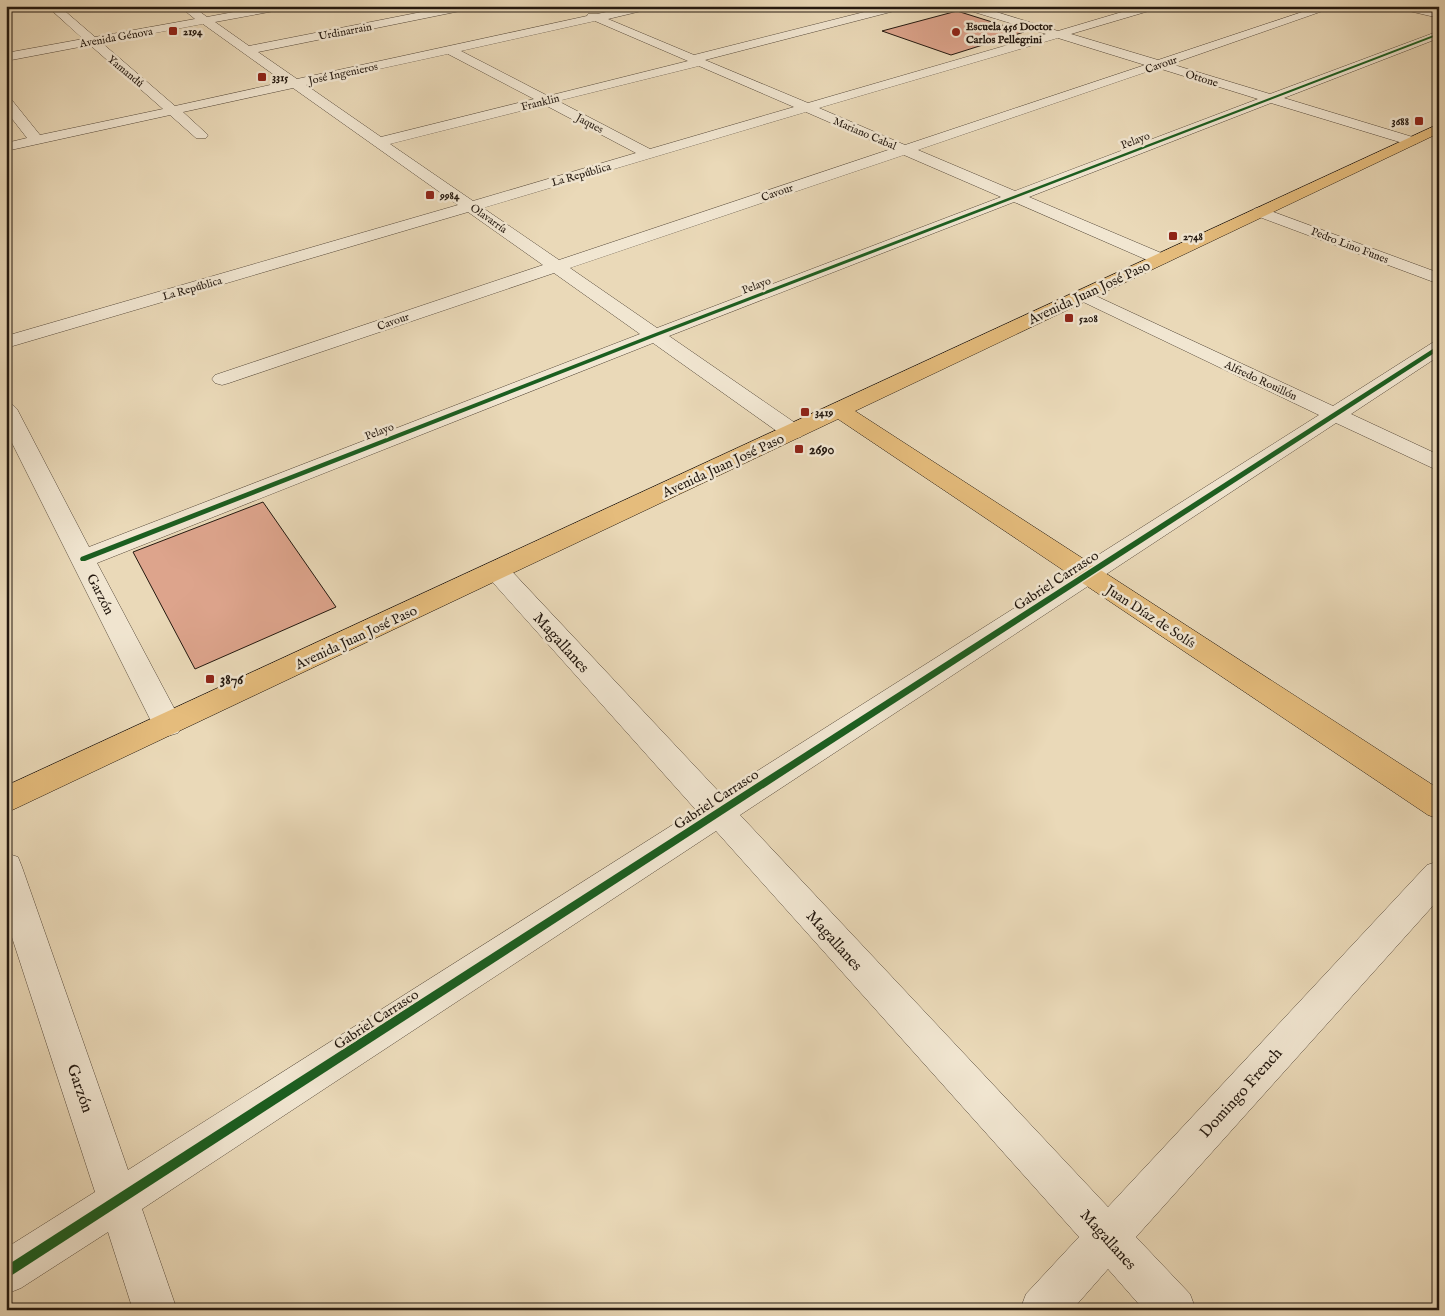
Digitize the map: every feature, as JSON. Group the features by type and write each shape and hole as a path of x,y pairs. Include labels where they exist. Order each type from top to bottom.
{"main road":[{"name":"Avenida Juan José Paso","path":"6,800 1411,141 1437,131"},
{"name":"Juan Díaz de Solís","path":"839,410 1439,806"}],"street":[{"name":"Yamandú","path":"52,6 200,135"},
{"name":"Olavarría","path":"184,6 793,432"},
{"name":"Avenida Génova","path":"6,58 285,6"},
{"name":"Urdinarrain","path":"249,50 470,6"},
{"name":"Mariano Cabal","path":"570,6 1160,259"},
{"name":"José Ingenieros","path":"6,147 650,6"},
{"name":"Franklin","path":"380,142 697,61 902,6"},
{"name":"Ottone","path":"965,6 1411,141"},
{"name":"La República","path":"6,342 1155,6"},
{"name":"Cavour","path":"222,378 1332,6"},
{"path":"1400,6 1439,15"},
{"name":"Pelayo","path":"83,559 655,335 1273,100 1439,34"},
{"name":"Jaques","path":"450,50 649,154"},
{"path":"6,102 36,140"},
{"name":"Pedro Lino Funes","path":"1260,212 1439,279"},
{"name":"Alfredo Rouillón","path":"1083,295 1439,464"},
{"name":"Gabriel Carrasco","path":"6,1273 1439,347"},
{"name":"Garzón","path":"6,410 168,725"},
{"name":"Magallanes","path":"497,571 1174,1310"},
{"name":"Garzón","path":"6,867 155,1310"},
{"name":"Domingo French","path":"1042,1310 1439,875"}],"building":[{"name":"Escuela 456 Doctor Carlos Pellegrini","path":"957,11 1024,32 951,55 882,31"},
{"path":"263,502 336,607 195,669 133,552"}],"cycle path":[{"path":"83,559 655,335 1439,34"},
{"path":"6,1273 1439,347"}],"place":[{"name":"2194","path":"173,31"},
{"name":"Escuela 456 Doctor Carlos Pellegrini","path":"956,32"},
{"name":"3315","path":"262,77"},
{"name":"3688","path":"1419,121"},
{"name":"9984","path":"430,195"},
{"name":"2748","path":"1173,236"},
{"name":"5208","path":"1069,318"},
{"name":"3419","path":"805,412"},
{"name":"2690","path":"799,449"},
{"name":"3876","path":"210,679"}]}
